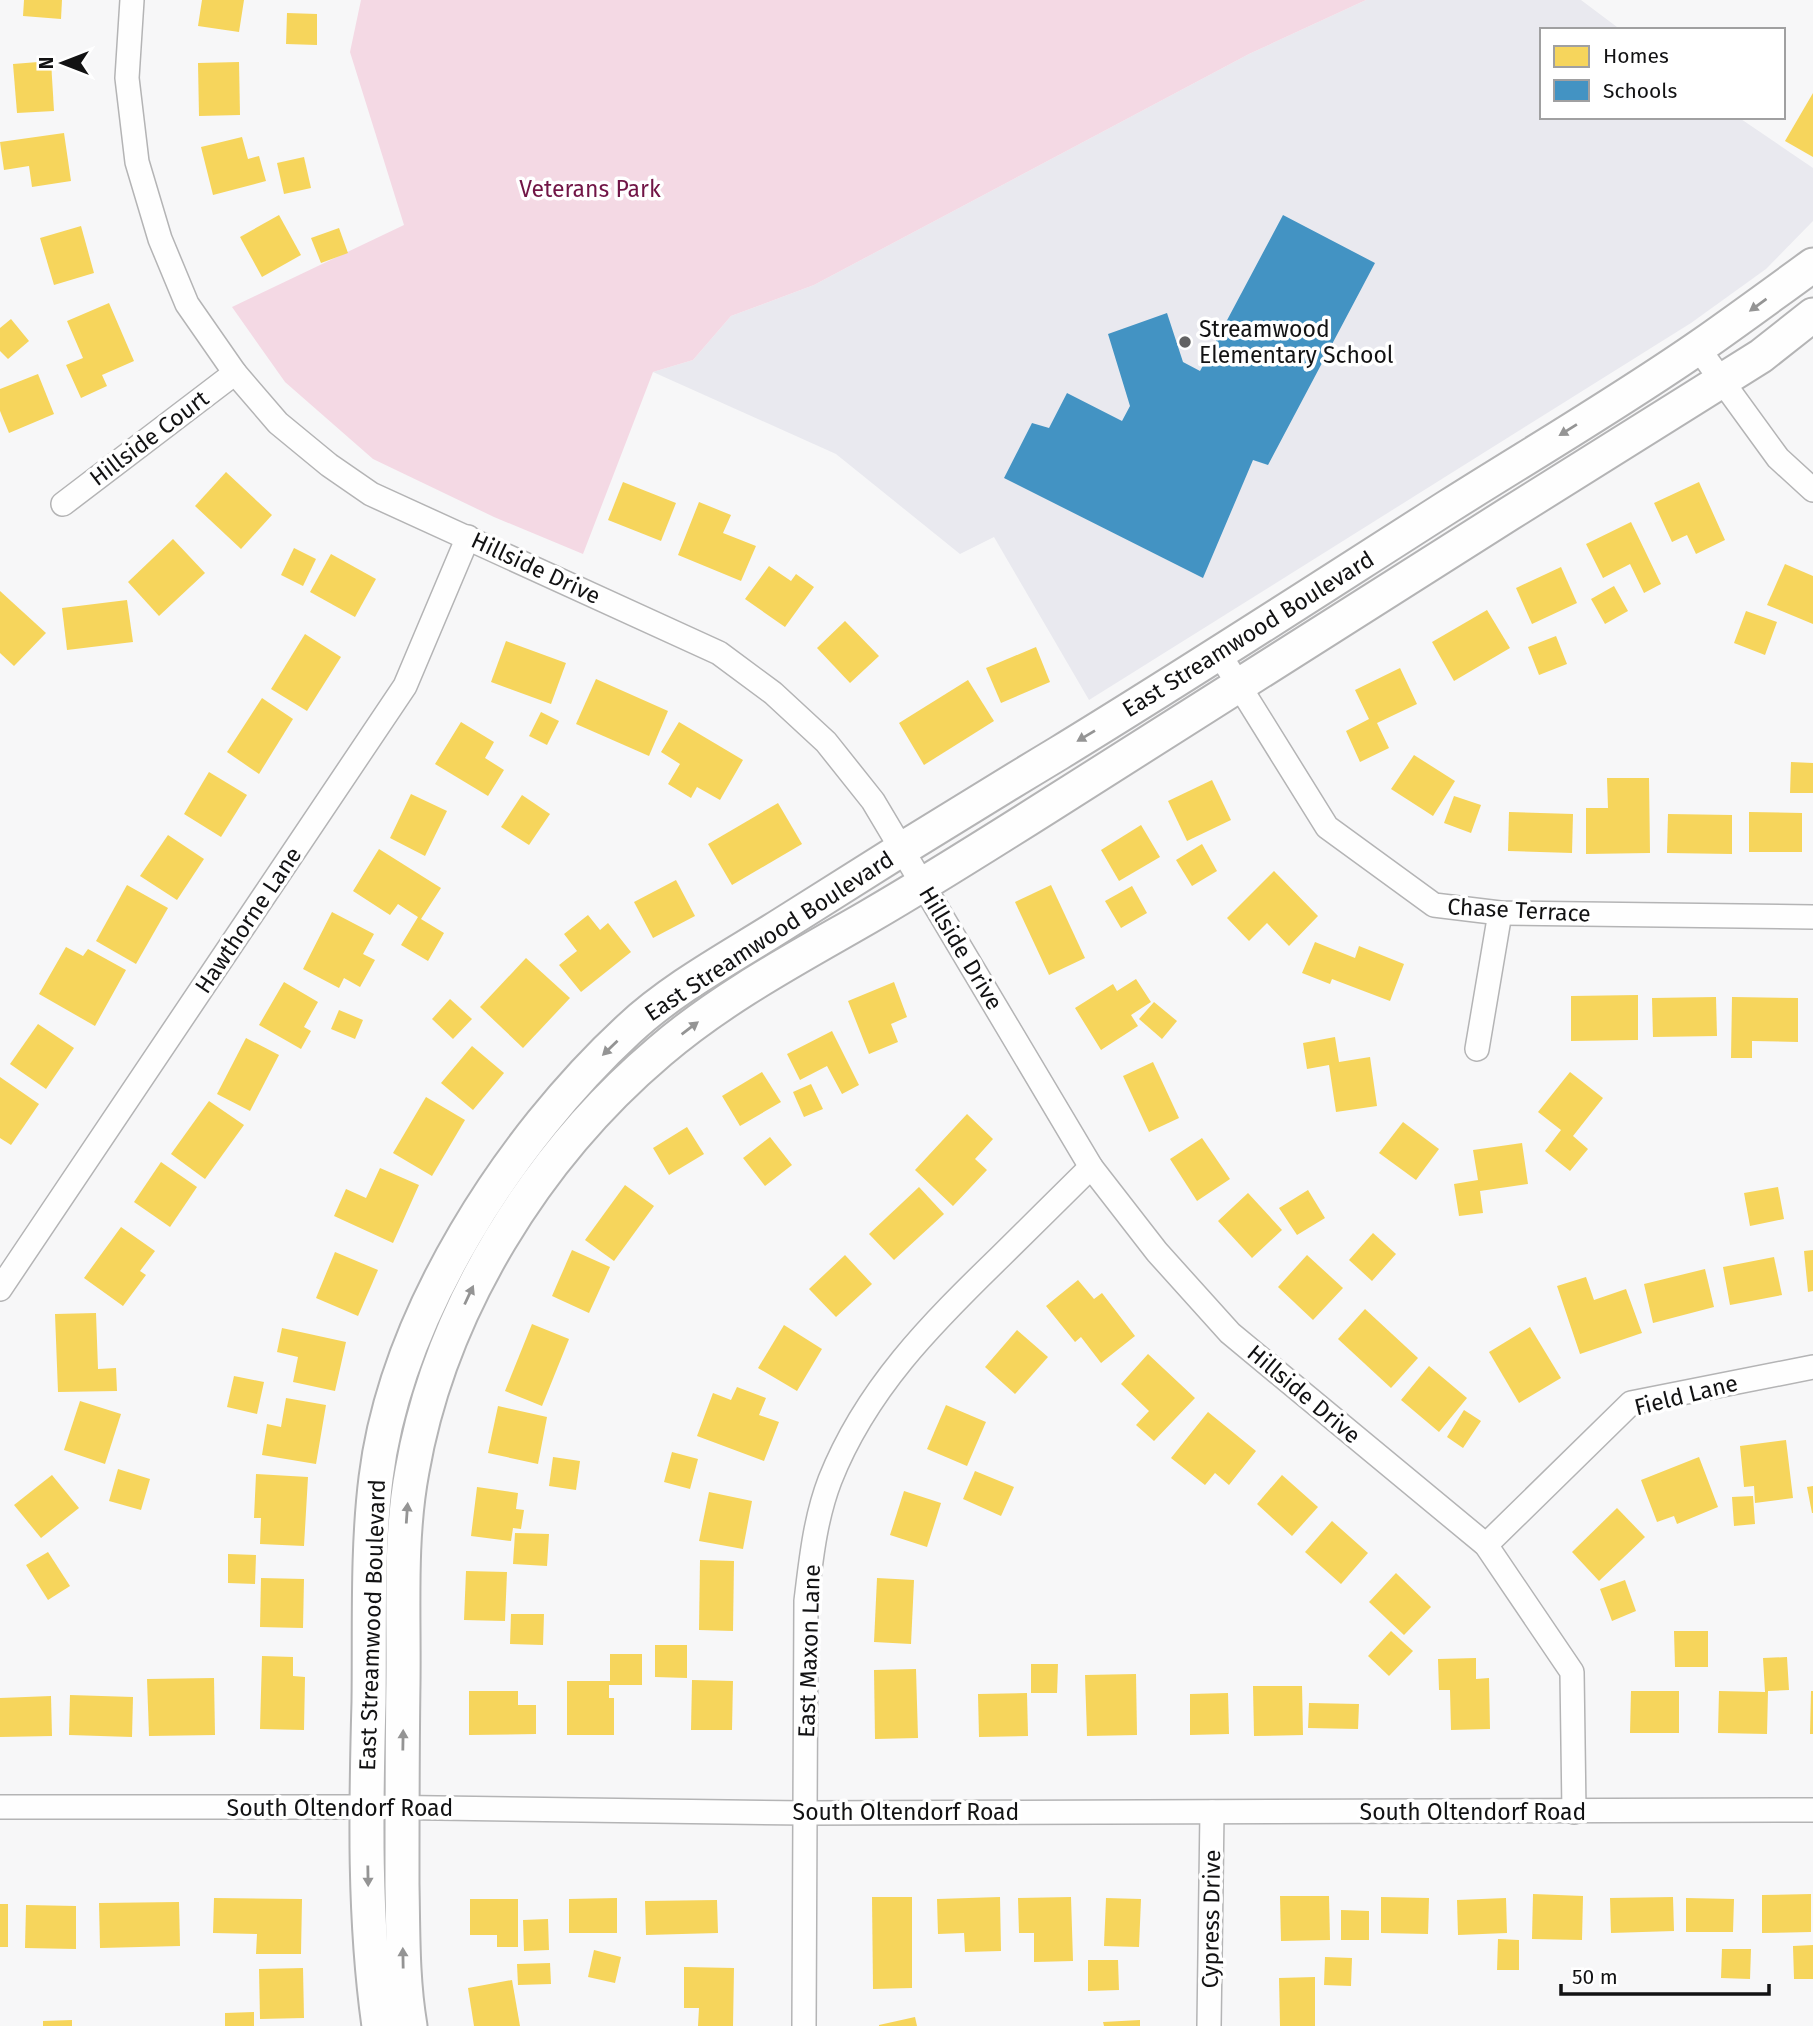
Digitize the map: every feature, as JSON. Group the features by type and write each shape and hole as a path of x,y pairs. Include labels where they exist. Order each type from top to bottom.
{"street":[{"name":"Hillside Drive","path":"132,0 127,78 137,162 160,239 187,304 235,373 278,423 371,494 719,653 773,693 826,742 873,801 1091,1167 1157,1252 1230,1333 1486,1545 1572,1672 1574,1812"},
{"name":"East Streamwood Boulevard","path":"379,2026 372,1968 366,1807 376,1476 388,1419 409,1351 436,1286 478,1211 534,1132 599,1058 633,1025 687,985 901,848 1220,655 1698,348 1813,265"},
{"name":"East Streamwood Boulevard","path":"411,2026 404,1975 402,1808 408,1491 419,1436 453,1332 483,1267 518,1209 565,1149 596,1113 659,1051 738,992 923,885 1722,381 1782,342 1813,315"},
{"path":"1698,348 1778,458 1813,490"},
{"name":"Hillside Court","path":"63,504 235,373"},
{"name":"Hawthorne Lane","path":"0,1289 405,686 468,537"},
{"name":"Chase Terrace","path":"1220,655 1327,827 1434,905 1500,913 1813,918"},
{"path":"1477,1049 1500,913"},
{"name":"East Maxon Lane","path":"804,2026 802,1992 806,1813 806,1601 815,1533 829,1482 856,1424 876,1391 942,1313 1091,1167"},
{"name":"Field Lane","path":"1486,1545 1631,1404 1813,1367"},
{"name":"South Oltendorf Road","path":"0,1807 366,1807 806,1813 1813,1810"},
{"name":"Cypress Drive","path":"1209,2026 1212,1812"}],"shaded area":[{"name":"Streamwood Elementary School","path":"1366,0 1581,0 1618,28 1540,28 1540,119 1741,119 1813,168 1813,221 1766,269 1691,323 1089,700 994,537 960,554 836,454 653,372 693,360 731,316 814,285 1249,54"}],"green space":[{"name":"Veterans Park","path":"361,0 1366,0 1249,54 814,285 731,316 693,360 653,372 583,554 494,517 373,459 285,382 232,307 404,225 350,52"}],"building: Homes":[{"path":"24,0 62,0 61,19 23,16"},
{"path":"202,0 244,0 239,32 198,26"},
{"path":"287,13 317,14 317,45 286,44"},
{"path":"51,61 54,111 17,113 13,64"},
{"path":"239,62 240,115 199,116 198,63"},
{"path":"1813,93 1813,157 1785,141"},
{"path":"64,133 71,181 32,187 29,166 4,170 0,142"},
{"path":"242,137 248,159 259,156 266,181 213,195 201,147"},
{"path":"304,157 311,188 284,194 277,163"},
{"path":"279,215 301,255 262,277 240,237"},
{"path":"81,226 94,273 54,285 40,238"},
{"path":"339,228 348,253 321,263 311,238"},
{"path":"109,303 134,361 102,375 107,386 81,398 66,365 83,358 67,321"},
{"path":"11,319 29,341 8,359 0,351 0,328"},
{"path":"38,374 54,414 9,433 0,411 0,389"},
{"path":"226,472 272,515 241,549 195,506"},
{"path":"623,482 676,503 661,541 608,520"},
{"path":"1699,482 1725,540 1696,554 1687,535 1672,542 1654,503"},
{"path":"699,502 731,515 723,533 756,546 741,581 678,555"},
{"path":"1631,522 1661,584 1644,593 1630,564 1603,578 1586,544"},
{"path":"173,539 205,573 159,616 128,582"},
{"path":"294,548 316,559 303,586 281,575"},
{"path":"331,554 376,579 355,617 310,592"},
{"path":"1785,564 1813,576 1813,624 1767,605"},
{"path":"769,566 791,581 796,574 814,587 785,627 745,599"},
{"path":"1561,567 1577,603 1532,624 1516,588"},
{"path":"1614,586 1628,611 1605,624 1591,599"},
{"path":"0,591 46,633 14,666 0,653"},
{"path":"127,600 133,642 67,650 62,608"},
{"path":"1487,610 1510,648 1454,681 1432,642"},
{"path":"1746,611 1777,622 1765,655 1734,643"},
{"path":"845,621 879,656 850,683 817,648"},
{"path":"305,634 341,657 307,711 271,689"},
{"path":"1556,636 1567,664 1539,675 1528,647"},
{"path":"506,641 566,663 551,704 491,682"},
{"path":"1036,647 1050,682 1001,703 986,668"},
{"path":"1400,668 1417,704 1377,723 1389,748 1360,762 1346,731 1369,719 1355,690"},
{"path":"596,679 668,711 649,756 576,724"},
{"path":"968,680 994,721 924,765 899,723"},
{"path":"262,698 293,719 259,774 227,752"},
{"path":"541,712 559,721 547,745 529,736"},
{"path":"461,722 494,742 485,758 504,770 488,796 435,764"},
{"path":"679,722 743,760 720,800 697,787 691,798 668,784 680,764 661,752"},
{"path":"1414,755 1455,781 1433,816 1391,789"},
{"path":"1791,762 1813,763 1813,793 1790,793"},
{"path":"209,772 247,795 221,837 184,814"},
{"path":"1607,778 1649,778 1650,853 1586,854 1586,808 1608,808"},
{"path":"1212,780 1231,820 1187,841 1168,801"},
{"path":"411,794 447,811 425,856 390,838"},
{"path":"522,795 550,814 529,845 501,827"},
{"path":"1454,796 1481,805 1471,833 1444,823"},
{"path":"778,803 802,844 732,885 708,844"},
{"path":"1509,812 1573,814 1572,853 1508,851"},
{"path":"1749,812 1802,813 1802,852 1749,852"},
{"path":"1668,814 1732,815 1732,854 1667,853"},
{"path":"1141,825 1160,857 1119,881 1101,850"},
{"path":"168,835 204,859 177,900 140,876"},
{"path":"1202,844 1217,871 1192,886 1176,860"},
{"path":"379,849 441,888 421,919 444,933 428,961 401,945 418,917 398,904 390,915 353,891"},
{"path":"1274,871 1318,916 1289,946 1267,923 1249,941 1227,918"},
{"path":"676,880 695,916 653,938 634,902"},
{"path":"127,885 168,908 136,964 96,941"},
{"path":"1051,885 1085,958 1049,975 1015,902"},
{"path":"1132,886 1147,913 1121,928 1105,901"},
{"path":"332,912 374,934 363,954 375,960 360,987 344,978 339,988 303,969"},
{"path":"588,915 600,930 608,923 631,952 581,992 559,965 577,951 564,934"},
{"path":"1315,942 1355,958 1359,946 1404,964 1390,1001 1332,979 1330,984 1302,973"},
{"path":"66,947 83,956 88,949 126,970 95,1026 39,994"},
{"path":"526,958 570,998 523,1048 480,1007"},
{"path":"1136,979 1151,1002 1131,1015 1138,1026 1101,1050 1075,1008 1113,984 1117,991"},
{"path":"284,982 318,1002 304,1027 311,1031 301,1049 259,1025"},
{"path":"894,982 907,1017 891,1024 898,1042 869,1054 848,1001"},
{"path":"1638,995 1638,1040 1571,1041 1571,996"},
{"path":"1716,997 1717,1036 1653,1037 1652,998"},
{"path":"1732,997 1798,998 1798,1042 1752,1041 1752,1058 1731,1058"},
{"path":"450,999 472,1019 453,1039 432,1019"},
{"path":"1154,1002 1177,1021 1162,1039 1139,1019"},
{"path":"339,1010 363,1020 355,1039 331,1029"},
{"path":"38,1024 74,1048 46,1089 10,1064"},
{"path":"832,1031 859,1085 842,1094 827,1066 800,1080 787,1054"},
{"path":"1335,1037 1339,1062 1370,1057 1377,1106 1336,1112 1329,1065 1307,1069 1303,1043"},
{"path":"246,1038 279,1055 250,1111 217,1094"},
{"path":"472,1046 504,1073 473,1110 441,1083"},
{"path":"1153,1062 1179,1118 1149,1132 1123,1076"},
{"path":"762,1072 781,1102 740,1126 722,1096"},
{"path":"1570,1072 1603,1098 1573,1136 1588,1149 1570,1171 1545,1151 1561,1130 1538,1112"},
{"path":"0,1077 39,1104 11,1145 0,1138"},
{"path":"811,1084 823,1109 804,1117 793,1092"},
{"path":"426,1097 465,1120 432,1176 393,1153"},
{"path":"209,1101 244,1125 205,1179 171,1154"},
{"path":"967,1114 993,1139 975,1159 987,1170 953,1206 915,1170"},
{"path":"1403,1122 1439,1149 1416,1180 1379,1153"},
{"path":"687,1127 704,1154 669,1175 653,1148"},
{"path":"770,1137 792,1165 765,1186 743,1158"},
{"path":"1202,1138 1230,1179 1197,1201 1170,1159"},
{"path":"1522,1143 1528,1184 1480,1191 1483,1213 1459,1216 1454,1184 1478,1180 1473,1150"},
{"path":"161,1162 197,1187 170,1227 134,1202"},
{"path":"380,1168 419,1185 393,1243 334,1216 346,1189 366,1198"},
{"path":"625,1185 654,1206 614,1261 585,1240"},
{"path":"919,1187 944,1214 894,1260 869,1234"},
{"path":"1778,1187 1784,1219 1750,1226 1744,1193"},
{"path":"1308,1190 1325,1218 1297,1235 1279,1208"},
{"path":"1248,1193 1282,1230 1252,1258 1218,1221"},
{"path":"121,1227 155,1251 140,1271 146,1275 123,1306 84,1278"},
{"path":"1373,1233 1396,1254 1372,1281 1349,1260"},
{"path":"572,1250 610,1267 589,1313 552,1296"},
{"path":"1813,1250 1813,1291 1808,1292 1804,1251"},
{"path":"335,1252 378,1270 358,1316 316,1298"},
{"path":"845,1255 872,1284 836,1317 809,1289"},
{"path":"1307,1255 1343,1288 1313,1320 1278,1287"},
{"path":"1774,1257 1782,1295 1730,1305 1723,1267"},
{"path":"1705,1269 1714,1307 1653,1323 1644,1284"},
{"path":"1586,1277 1594,1300 1626,1289 1642,1333 1580,1354 1557,1286"},
{"path":"1078,1280 1094,1299 1102,1293 1135,1336 1101,1363 1081,1337 1075,1342 1046,1306"},
{"path":"1365,1309 1418,1358 1391,1388 1338,1339"},
{"path":"96,1313 98,1369 116,1368 117,1391 58,1392 55,1314"},
{"path":"532,1324 569,1339 542,1406 505,1391"},
{"path":"784,1325 822,1349 797,1391 758,1368"},
{"path":"1530,1327 1561,1378 1519,1403 1489,1352"},
{"path":"282,1328 346,1342 335,1391 293,1382 298,1357 277,1352"},
{"path":"1017,1330 1048,1357 1015,1394 985,1367"},
{"path":"1148,1354 1195,1398 1154,1441 1136,1425 1149,1411 1121,1384"},
{"path":"1429,1366 1467,1398 1439,1432 1401,1400"},
{"path":"234,1376 264,1382 257,1414 227,1407"},
{"path":"737,1387 766,1398 759,1415 779,1422 764,1461 697,1436 713,1393 731,1400"},
{"path":"286,1398 326,1405 316,1464 262,1455 267,1424 281,1427"},
{"path":"80,1401 121,1414 105,1464 64,1450"},
{"path":"946,1405 986,1422 967,1466 927,1449"},
{"path":"498,1406 547,1417 538,1464 488,1453"},
{"path":"1464,1410 1481,1421 1463,1448 1447,1437"},
{"path":"1208,1412 1256,1451 1229,1485 1215,1473 1205,1485 1171,1458"},
{"path":"1786,1440 1793,1498 1755,1503 1754,1486 1744,1487 1740,1446"},
{"path":"672,1452 698,1459 690,1489 664,1482"},
{"path":"553,1457 580,1461 576,1490 549,1486"},
{"path":"1699,1457 1718,1507 1677,1524 1674,1516 1657,1522 1641,1480"},
{"path":"118,1469 150,1479 141,1510 109,1501"},
{"path":"975,1471 1014,1487 1001,1516 963,1499"},
{"path":"256,1474 308,1477 304,1546 260,1544 261,1518 254,1518"},
{"path":"52,1475 79,1508 41,1538 14,1505"},
{"path":"1282,1475 1318,1507 1292,1536 1257,1504"},
{"path":"1813,1486 1813,1513 1812,1513 1807,1487"},
{"path":"477,1487 518,1493 516,1509 524,1510 521,1529 513,1528 511,1541 471,1536"},
{"path":"904,1491 941,1503 927,1547 890,1535"},
{"path":"709,1492 752,1501 743,1549 699,1541"},
{"path":"1753,1496 1755,1524 1734,1526 1732,1497"},
{"path":"1617,1508 1645,1537 1599,1581 1572,1552"},
{"path":"1332,1521 1368,1553 1341,1584 1305,1552"},
{"path":"515,1533 549,1534 547,1566 513,1564"},
{"path":"48,1552 70,1586 48,1600 26,1565"},
{"path":"228,1554 256,1555 255,1584 228,1583"},
{"path":"700,1560 734,1561 733,1631 699,1630"},
{"path":"466,1571 507,1572 505,1621 464,1620"},
{"path":"1396,1573 1431,1607 1404,1635 1369,1602"},
{"path":"261,1578 304,1579 303,1628 260,1627"},
{"path":"877,1578 914,1580 911,1644 874,1642"},
{"path":"1625,1580 1636,1611 1612,1621 1600,1589"},
{"path":"511,1614 544,1614 543,1645 510,1644"},
{"path":"1391,1631 1413,1651 1389,1676 1368,1656"},
{"path":"1674,1631 1708,1631 1708,1667 1675,1667"},
{"path":"655,1645 687,1645 687,1678 655,1677"},
{"path":"610,1654 642,1654 642,1685 609,1685 609,1698 614,1698 614,1735 567,1735 567,1681 610,1681"},
{"path":"262,1656 293,1657 293,1676 305,1677 304,1730 260,1729"},
{"path":"1787,1657 1789,1690 1768,1691 1767,1734 1718,1733 1719,1691 1765,1692 1763,1658"},
{"path":"1476,1658 1476,1679 1489,1678 1490,1729 1451,1730 1450,1690 1439,1690 1438,1659"},
{"path":"1031,1664 1058,1664 1057,1693 1031,1693"},
{"path":"916,1669 918,1738 875,1739 874,1670"},
{"path":"1136,1674 1137,1735 1087,1736 1085,1675"},
{"path":"214,1678 215,1735 149,1736 147,1679"},
{"path":"692,1680 733,1681 732,1730 691,1730"},
{"path":"1253,1686 1302,1686 1303,1735 1254,1736"},
{"path":"469,1691 518,1691 518,1705 536,1705 536,1734 469,1735"},
{"path":"1631,1691 1679,1691 1679,1733 1630,1733"},
{"path":"1813,1691 1813,1734 1810,1734"},
{"path":"1027,1693 1028,1736 979,1737 978,1694"},
{"path":"1228,1693 1229,1734 1190,1735 1190,1694"},
{"path":"70,1695 133,1697 132,1737 69,1735"},
{"path":"51,1696 52,1736 0,1737 0,1698"},
{"path":"1309,1703 1359,1704 1358,1729 1308,1728"},
{"path":"1533,1894 1583,1896 1582,1940 1532,1939"},
{"path":"1811,1894 1811,1932 1762,1933 1762,1895"},
{"path":"1280,1896 1329,1896 1330,1940 1281,1941"},
{"path":"872,1897 912,1897 912,1988 873,1989"},
{"path":"1000,1897 1001,1951 965,1952 964,1933 938,1934 937,1899"},
{"path":"1071,1897 1073,1961 1034,1962 1034,1933 1019,1933 1018,1898"},
{"path":"1381,1897 1429,1898 1428,1934 1381,1933"},
{"path":"1673,1897 1674,1931 1611,1933 1610,1898"},
{"path":"214,1898 302,1899 301,1954 256,1954 257,1934 213,1933"},
{"path":"617,1898 617,1933 569,1933 569,1899"},
{"path":"1106,1898 1141,1899 1139,1947 1104,1946"},
{"path":"1506,1898 1507,1933 1458,1935 1457,1900"},
{"path":"1686,1898 1734,1899 1733,1932 1686,1932"},
{"path":"470,1899 518,1899 518,1947 497,1947 497,1935 470,1935"},
{"path":"717,1900 718,1933 646,1935 645,1901"},
{"path":"179,1902 180,1946 100,1948 99,1903"},
{"path":"0,1904 8,1904 8,1947 0,1947"},
{"path":"26,1905 76,1906 76,1949 25,1948"},
{"path":"1341,1910 1369,1911 1369,1940 1341,1940"},
{"path":"548,1919 549,1950 524,1951 523,1920"},
{"path":"1498,1939 1519,1940 1519,1970 1497,1970"},
{"path":"1813,1945 1813,1979 1794,1979 1793,1946"},
{"path":"1722,1949 1751,1949 1750,1979 1721,1978"},
{"path":"594,1950 621,1957 615,1983 588,1977"},
{"path":"1325,1957 1352,1958 1351,1986 1324,1985"},
{"path":"1088,1960 1118,1960 1119,1990 1088,1991"},
{"path":"550,1963 551,1984 518,1985 517,1964"},
{"path":"684,1967 734,1968 733,2026 698,2026 699,2008 684,2008"},
{"path":"303,1968 304,2018 260,2019 259,1969"},
{"path":"1315,1977 1315,2026 1280,2026 1279,1978"},
{"path":"512,1980 520,2026 474,2026 468,1988"},
{"path":"254,2012 254,2026 225,2026 225,2013"},
{"path":"915,2017 917,2026 879,2026 879,2025"},
{"path":"72,2020 72,2026 43,2026 43,2021"},
{"path":"1140,2020 1140,2026 1104,2026 1103,2022"}],"building: Schools":[{"path":"1283,215 1375,263 1268,465 1253,460 1203,578 1004,478 1032,423 1049,428 1067,393 1122,421 1130,406 1108,334 1167,313 1183,362 1200,371"}],"place":[{"name":"Streamwood Elementary School","path":"1185,342"}]}
